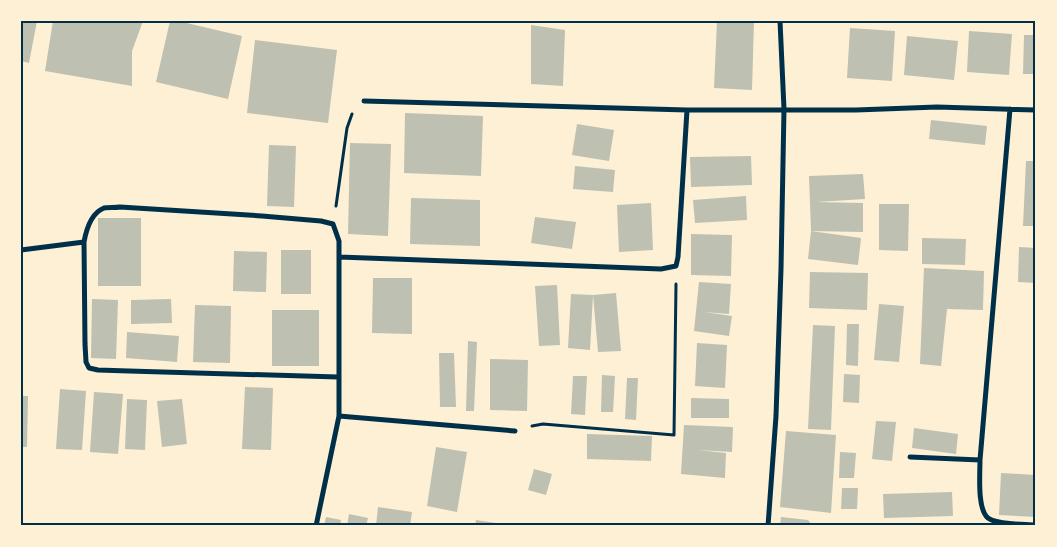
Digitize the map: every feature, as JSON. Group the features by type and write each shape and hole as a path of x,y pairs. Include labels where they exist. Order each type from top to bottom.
{"street":[{"path":"768,526 776,416 782,269 784,109 780,21"},
{"path":"364,101 688,110 856,110 937,107 1036,110"},
{"path":"1010,109 980,460 981,500 983,512 989,518 1000,522 1036,525"},
{"path":"340,257 661,270 676,266 688,110"},
{"path":"316,526 339,416 340,257 339,241 333,224 321,221 262,216 120,207 103,208 91,220 84,242 84,344 86,362 89,368 98,370 338,377"},
{"path":"21,250 84,242"},
{"path":"339,416 515,431"},
{"path":"910,457 980,460"}],"path":[{"path":"333,224 347,128 352,114 364,101"},
{"path":"515,431 543,424 674,435 676,266"}],"building":[{"path":"21,21 37,21 29,63 21,61"},
{"path":"53,21 143,21 132,51 132,86 45,71"},
{"path":"170,21 178,21 242,36 228,99 156,82"},
{"path":"717,21 754,21 752,90 714,88"},
{"path":"531,25 565,30 563,86 531,84"},
{"path":"850,28 895,31 892,81 847,78"},
{"path":"969,31 1012,34 1009,75 967,72"},
{"path":"1024,35 1036,35 1036,74 1023,74"},
{"path":"907,36 958,41 954,80 904,75"},
{"path":"255,40 337,50 328,123 247,113"},
{"path":"405,113 483,116 481,176 404,173"},
{"path":"931,120 987,126 985,145 929,139"},
{"path":"577,124 614,130 609,161 572,155"},
{"path":"350,143 391,144 388,236 348,234"},
{"path":"269,145 296,146 294,207 267,206"},
{"path":"751,156 752,185 691,187 690,157"},
{"path":"1026,161 1036,161 1036,226 1023,226"},
{"path":"575,166 615,170 613,192 573,189"},
{"path":"863,174 865,199 816,202 863,203 863,232 811,231 809,176"},
{"path":"746,196 747,220 695,223 693,200"},
{"path":"411,198 480,200 480,246 410,244"},
{"path":"651,203 653,250 619,252 617,205"},
{"path":"879,204 909,204 908,251 879,250"},
{"path":"535,217 576,222 572,249 531,243"},
{"path":"98,218 141,218 141,286 98,286"},
{"path":"811,231 861,238 858,265 808,259"},
{"path":"691,234 732,235 731,276 691,275"},
{"path":"922,238 966,239 965,265 922,264"},
{"path":"1019,247 1036,248 1036,283 1018,282"},
{"path":"281,250 311,250 311,294 281,294"},
{"path":"234,251 267,252 266,292 233,291"},
{"path":"924,268 984,271 983,310 947,309 941,366 920,364"},
{"path":"810,272 868,273 867,310 809,308"},
{"path":"373,278 412,278 412,334 372,333"},
{"path":"699,282 731,284 729,314 704,312 732,316 729,336 694,331"},
{"path":"557,285 560,345 539,346 535,286"},
{"path":"616,293 621,351 598,352 593,295"},
{"path":"571,294 593,295 590,350 568,348"},
{"path":"92,299 118,300 116,359 91,358"},
{"path":"171,299 172,323 131,324 131,300"},
{"path":"879,304 904,306 899,362 874,360"},
{"path":"195,305 231,306 230,363 193,362"},
{"path":"272,310 319,310 319,366 272,366"},
{"path":"847,324 859,324 858,366 846,365"},
{"path":"813,325 835,326 831,430 808,429"},
{"path":"127,332 179,336 177,362 126,358"},
{"path":"468,341 477,342 474,411 466,411"},
{"path":"697,343 727,345 725,388 695,386"},
{"path":"439,353 454,353 456,407 440,407"},
{"path":"490,359 528,360 527,411 490,410"},
{"path":"844,374 860,375 859,403 843,402"},
{"path":"602,375 615,376 613,412 601,412"},
{"path":"573,376 587,376 585,415 571,414"},
{"path":"627,378 638,378 636,420 625,419"},
{"path":"245,387 273,388 271,450 242,449"},
{"path":"60,389 86,391 82,450 56,449"},
{"path":"94,392 123,394 118,454 90,452"},
{"path":"21,396 28,396 27,447 21,447"},
{"path":"691,398 729,399 729,418 691,418"},
{"path":"127,399 147,400 145,450 125,449"},
{"path":"182,399 187,444 162,447 157,401"},
{"path":"876,421 896,422 892,461 872,459"},
{"path":"684,425 733,427 732,452 697,450 726,453 725,478 681,474"},
{"path":"914,428 958,434 956,454 912,448"},
{"path":"786,431 836,435 831,513 780,507"},
{"path":"587,434 652,436 651,461 587,459"},
{"path":"436,447 467,452 457,512 427,506"},
{"path":"840,452 856,453 854,478 839,478"},
{"path":"534,469 552,474 546,495 528,490"},
{"path":"1001,473 1036,475 1036,517 999,515"},
{"path":"842,488 858,488 857,509 841,509"},
{"path":"952,492 953,516 884,518 883,494"},
{"path":"378,507 412,512 410,526 376,526"},
{"path":"349,514 368,518 366,526 347,526"},
{"path":"326,517 341,520 340,526 324,526"},
{"path":"781,517 808,520 813,526 780,526"},
{"path":"476,520 510,525 510,526 475,526"}]}
